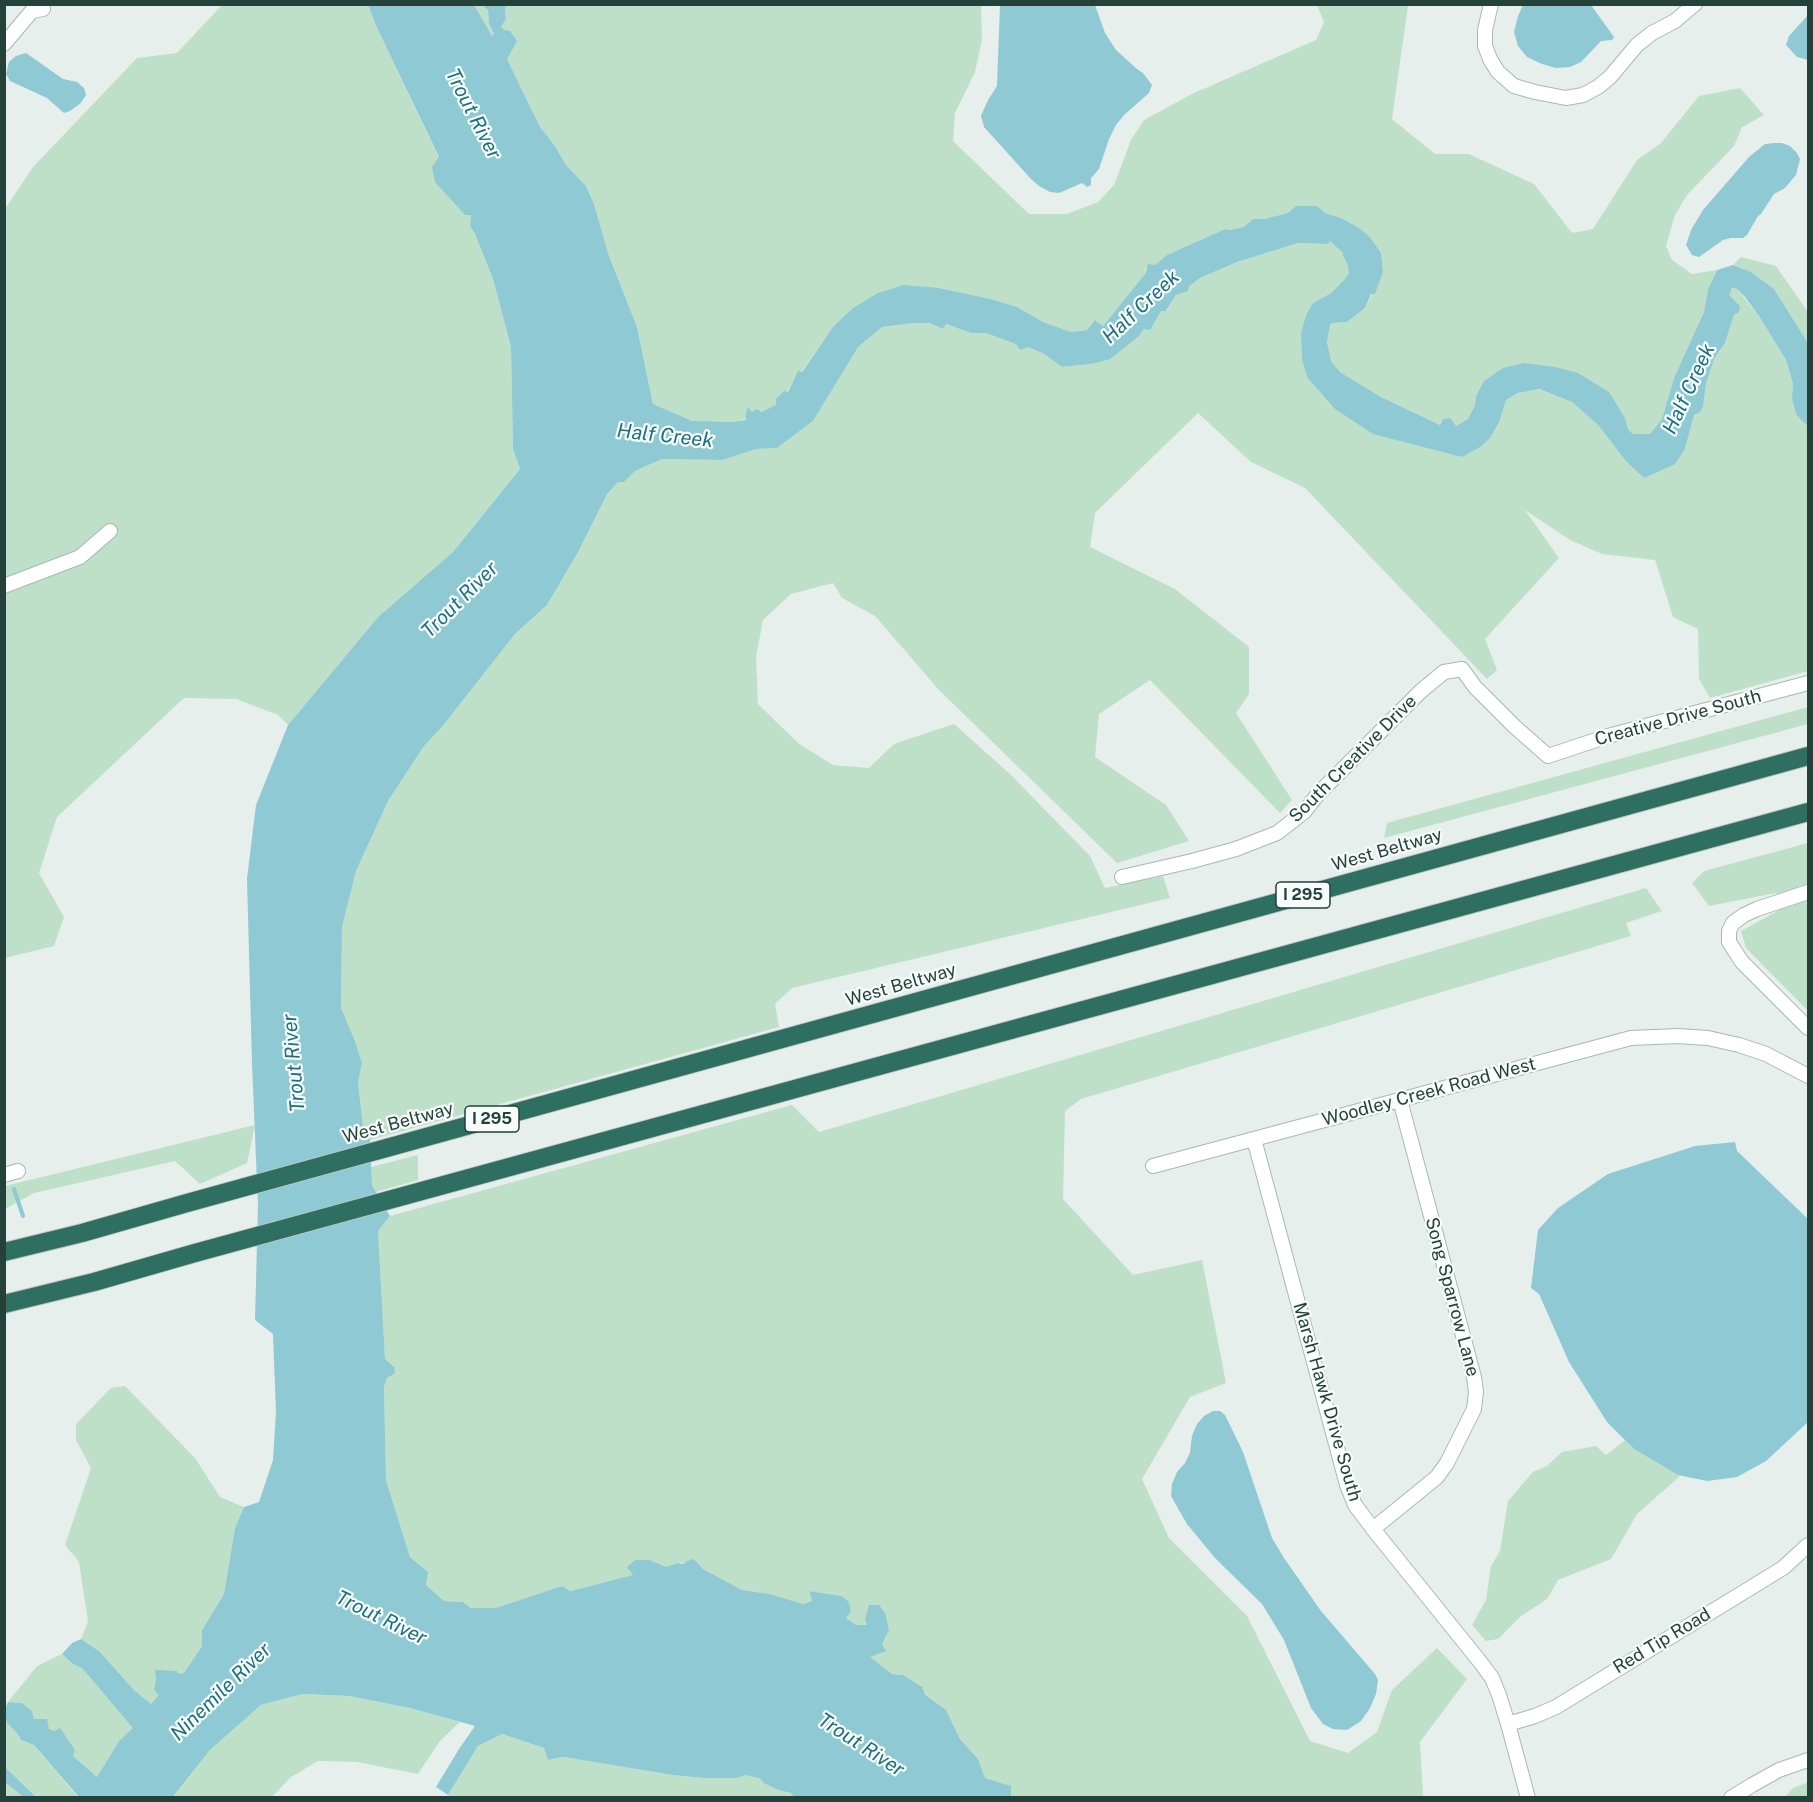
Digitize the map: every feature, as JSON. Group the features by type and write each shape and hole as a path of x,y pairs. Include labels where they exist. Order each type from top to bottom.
{"highway":[{"name":"West Beltway","path":"4,1252 82,1233 1809,756"},
{"path":"4,1304 94,1282 1809,812"}],"street":[{"path":"1491,4 1485,30 1485,46 1498,72 1514,86 1566,98 1583,95 1598,87 1610,77 1637,45 1652,33 1675,21 1695,4"},
{"path":"4,44 32,11 43,9"},
{"path":"4,586 80,557 110,531"},
{"name":"South Creative Drive","path":"1122,877 1236,849 1277,833 1304,812 1319,793 1421,691 1444,672 1462,669 1476,687 1515,727 1548,756"},
{"name":"Creative Drive South","path":"1548,756 1608,736 1809,683"},
{"path":"1809,892 1744,915 1729,930 1729,942 1742,962 1809,1028"},
{"name":"Woodley Creek Road West","path":"1153,1166 1631,1038 1678,1036 1708,1038 1766,1054 1809,1076"},
{"name":"Song Sparrow Lane","path":"1373,1529 1437,1477 1447,1463 1474,1409 1476,1392 1474,1377 1400,1100"},
{"name":"Marsh Hawk Drive South","path":"1254,1139 1347,1485 1355,1505 1487,1671 1499,1695 1528,1797"},
{"name":"Red Tip Road","path":"1508,1724 1556,1707 1783,1568 1809,1545"},
{"path":"1731,1797 1779,1770 1809,1760"}],"green space":[{"path":"506,4 981,5 982,40 975,72 955,113 953,141 1029,214 1067,214 1098,202 1114,185 1131,140 1144,120 1194,93 1316,40 1324,22 1317,5 1408,5 1392,119 1435,154 1469,154 1534,184 1572,233 1593,229 1637,160 1661,143 1699,96 1740,88 1764,115 1742,127 1734,146 1687,195 1675,215 1666,246 1672,260 1692,274 1717,270 1708,289 1704,312 1674,378 1662,419 1650,434 1633,434 1628,429 1625,418 1578,373 1476,396 1475,405 1468,419 1456,426 1443,419 1440,425 1381,397 1340,372 1331,361 1327,342 1330,327 1332,323 1347,322 1365,308 1383,272 1381,253 1370,237 1358,227 1341,218 1296,206 1288,213 1264,219 1253,219 1245,227 1225,229 1167,255 1155,265 1145,268 1145,274 1103,326 1095,320 1087,330 1071,332 1043,322 1017,307 939,288 833,327 776,405 761,412 752,412 749,408 746,414 747,419 730,422 692,422 653,404 637,327 609,256 594,204 586,186 566,165 540,127 507,59 501,27 506,19"},
{"path":"222,5 368,5 439,158 471,215 470,226 493,279 511,347 513,449 520,469 453,552 378,617 288,725 278,715 236,699 184,698 57,817 39,873 64,917 54,946 5,958 5,209 33,167 137,58 177,53"},
{"path":"474,5 482,5 488,10 489,24 494,34 491,36"},
{"path":"1330,241 1344,253 1349,273 1331,293 1313,303 1306,315 1301,333 1302,360 1307,377 1462,457 1500,420 1506,400 1518,393 1538,389 1572,402 1598,425 1625,460 1685,449 1694,415 1703,407 1706,384 1714,359 1725,343 1739,306 1728,295 1732,288 1737,289 1759,316 1786,360 1793,384 1792,398 1808,427 1808,671 1710,698 1699,679 1698,629 1673,617 1655,560 1602,554 1570,540 1525,510 1559,558 1485,639 1497,670 1487,679 1305,488 1251,462 1198,413 1095,513 1090,547 1175,589 1249,647 1249,694 1236,713 1292,800 1280,813 1150,680 1099,714 1095,757 1166,805 1189,841 1117,863 939,690 875,616 842,598 833,583 791,594 763,620 756,657 758,704 798,743 833,765 869,768 894,744 954,724 1010,774 1090,856 1105,888 1163,876 1170,898 792,988 775,1004 779,1027 370,1140 363,1126 358,1081 362,1063 341,1008 342,927 356,871 388,801 424,746 442,727 515,634 547,605 577,554 607,493 618,482 624,482 635,471 662,459 723,460 756,449 777,448 813,421 858,346 882,327 929,323 942,329 946,324 971,333 986,333 1028,347 1044,354 1062,367 1091,364 1139,336 1144,329 1150,329 1161,310 1167,311 1176,295 1187,291 1188,286 1200,278 1237,262 1298,243 1328,244"},
{"path":"1741,257 1776,266 1808,312 1808,343 1774,289 1751,272 1733,265"},
{"path":"1808,707 1808,724 1384,838 1387,823"},
{"path":"1808,843 1808,1011 1746,948 1741,931 1781,909 1776,893 1709,906 1692,883 1704,871"},
{"path":"1646,888 1662,911 1626,923 1631,936 1081,1099 1065,1111 1063,1199 1133,1275 1202,1260 1226,1383 1190,1397 1142,1479 1169,1538 1247,1616 1310,1741 1348,1753 1377,1732 1392,1690 1437,1648 1467,1679 1420,1742 1423,1797 1011,1797 1010,1786 985,1778 978,1759 960,1739 946,1710 903,1675 892,1674 869,1657 867,1625 856,1625 846,1618 851,1612 849,1602 842,1596 809,1591 812,1601 803,1604 770,1594 742,1590 703,1569 696,1561 666,1567 650,1560 634,1575 570,1591 562,1586 496,1608 471,1608 463,1602 444,1601 426,1585 428,1572 410,1557 386,1480 384,1387 394,1367 385,1359 378,1231 390,1216 792,1105 819,1132"},
{"path":"255,1125 247,1163 200,1184 175,1161 34,1193 5,1209 5,1186"},
{"path":"418,1155 418,1180 376,1192 372,1185 371,1167"},
{"path":"125,1386 195,1458 220,1497 244,1507 235,1528 224,1594 202,1630 202,1646 184,1673 156,1679 154,1690 160,1695 151,1704 134,1690 99,1651 81,1639 88,1622 79,1562 65,1545 91,1468 76,1440 76,1424 111,1388"},
{"path":"1625,1440 1634,1449 1680,1476 1637,1514 1611,1559 1558,1580 1547,1599 1520,1617 1498,1639 1486,1641 1472,1625 1486,1600 1491,1566 1500,1551 1508,1501 1533,1472 1547,1466 1562,1452 1596,1446 1606,1455"},
{"path":"62,1654 73,1664 82,1668 134,1728 119,1741 97,1777 73,1756 55,1731 34,1719 22,1703 8,1702 37,1666"},
{"path":"302,1694 349,1696 410,1708 460,1722 440,1741 418,1774 357,1762 318,1761 291,1777 272,1797 173,1798 210,1750 261,1705"},
{"path":"4,1716 21,1740 34,1745 78,1797 36,1797 5,1767"},
{"path":"502,1734 544,1748 549,1760 563,1757 703,1778 737,1778 746,1775 761,1779 778,1790 791,1793 794,1797 449,1798 448,1795 478,1746"},
{"path":"5,1782 23,1797 5,1797"},
{"path":"1808,1782 1808,1797 1785,1797 1793,1788"}],"water":[{"path":"368,5 474,5 492,36 494,34 489,24 488,10 482,5 506,5 506,19 501,27 510,31 517,41 507,59 540,127 566,165 586,186 594,204 609,256 637,327 653,404 692,421 746,420 748,407 752,412 757,409 761,412 776,405 776,399 784,391 788,392 798,371 802,372 833,327 853,308 878,293 904,285 939,288 1017,307 1043,322 1071,332 1087,330 1095,320 1103,326 1145,274 1148,264 1155,265 1167,255 1225,229 1244,227 1253,219 1264,219 1288,213 1296,206 1317,206 1325,213 1358,227 1370,237 1381,253 1383,272 1375,294 1371,294 1365,308 1347,322 1332,323 1330,326 1327,342 1331,361 1340,372 1381,397 1440,425 1443,419 1450,418 1456,426 1468,419 1484,381 1503,368 1524,363 1578,373 1609,392 1625,418 1628,429 1633,434 1650,434 1662,419 1674,378 1704,312 1708,289 1717,270 1733,265 1751,272 1774,289 1808,343 1808,427 1796,414 1792,398 1793,384 1786,360 1745,297 1737,289 1732,288 1729,295 1740,306 1739,312 1734,315 1725,343 1714,359 1706,384 1703,407 1694,415 1685,449 1675,464 1644,478 1625,460 1598,425 1572,402 1539,389 1518,393 1506,400 1500,420 1490,438 1480,447 1462,457 1373,434 1335,409 1307,377 1302,360 1301,333 1306,315 1313,303 1331,293 1349,273 1343,253 1330,241 1328,244 1298,243 1237,262 1200,278 1189,286 1188,291 1176,295 1166,311 1161,311 1150,330 1144,329 1139,336 1110,359 1091,364 1062,367 1044,354 1028,347 1020,350 1016,344 986,333 971,333 946,324 943,329 929,323 882,327 858,347 813,421 777,448 756,449 723,460 662,459 635,471 624,482 618,482 607,494 577,554 547,605 515,634 442,727 424,746 388,801 356,871 342,927 341,1008 362,1063 358,1082 363,1126 370,1140 372,1185 390,1216 378,1231 385,1359 394,1367 395,1373 387,1378 384,1387 386,1480 410,1557 428,1572 426,1585 444,1601 463,1602 471,1608 496,1608 562,1586 570,1591 633,1575 627,1567 635,1560 650,1560 666,1567 682,1564 691,1559 703,1569 742,1590 770,1594 803,1604 812,1601 809,1591 842,1596 849,1602 851,1612 846,1618 856,1625 867,1625 865,1619 869,1605 879,1605 885,1613 889,1630 882,1644 886,1651 870,1657 892,1674 903,1675 922,1687 925,1694 946,1710 960,1739 978,1759 985,1778 1011,1786 1011,1797 794,1797 791,1793 764,1783 761,1779 746,1775 737,1778 703,1778 563,1757 548,1760 544,1748 502,1734 478,1746 448,1795 436,1787 475,1726 410,1708 349,1696 302,1694 261,1705 210,1750 173,1797 77,1797 34,1745 21,1740 7,1723 5,1709 8,1702 22,1703 32,1711 34,1719 47,1719 49,1729 55,1731 60,1728 75,1750 73,1756 97,1777 119,1741 133,1728 82,1668 73,1664 62,1654 72,1643 81,1639 99,1651 134,1690 151,1704 159,1695 154,1690 155,1670 184,1673 202,1646 202,1630 224,1594 235,1528 244,1507 259,1502 273,1460 276,1412 273,1334 255,1320 258,1206 247,879 256,805 288,725 378,617 453,552 520,469 513,449 511,347 493,279 470,226 471,215 465,215 435,182 432,167 439,157"},
{"path":"1000,5 1095,5 1105,33 1116,50 1143,73 1152,85 1149,93 1116,125 1099,169 1091,178 1091,185 1087,187 1082,183 1059,193 1050,192 1039,186 984,127 981,116 997,86"},
{"path":"1523,5 1591,5 1614,37 1612,40 1601,41 1581,62 1570,67 1556,68 1542,64 1527,57 1518,46 1514,32"},
{"path":"1808,15 1808,60 1797,57 1786,45 1789,36"},
{"path":"26,53 63,79 77,82 84,88 86,95 81,103 64,113 47,98 10,81 6,74 9,62 16,56"},
{"path":"1765,144 1790,146 1797,153 1800,159 1796,175 1785,188 1774,194 1747,235 1743,238 1723,240 1699,257 1692,255 1686,245 1691,230 1703,210 1749,157"},
{"path":"1735,1142 1737,1151 1808,1219 1808,1422 1766,1461 1737,1477 1707,1481 1678,1475 1634,1449 1607,1422 1569,1362 1539,1294 1531,1288 1538,1230 1558,1208 1608,1174 1695,1146"},
{"path":"1213,1411 1220,1411 1225,1415 1243,1452 1272,1538 1284,1558 1321,1611 1378,1680 1376,1694 1370,1708 1361,1721 1347,1730 1333,1729 1323,1724 1311,1708 1284,1640 1262,1604 1215,1558 1187,1524 1171,1496 1172,1484 1177,1472 1190,1453 1192,1436 1197,1424"},
{"path":"5,1767 36,1797 23,1797 5,1782"}],"waterway":[{"path":"14,1189 23,1216"}],"water label":[{"name":"Trout River","path":"473,114"},
{"name":"Half Creek","path":"1141,307"},
{"name":"Half Creek","path":"1689,389"},
{"name":"Half Creek","path":"665,436"},
{"name":"Trout River","path":"460,600"},
{"name":"Trout River","path":"294,1063"},
{"name":"Trout River","path":"381,1618"},
{"name":"Ninemile River","path":"221,1692"},
{"name":"Trout River","path":"861,1745"}]}
